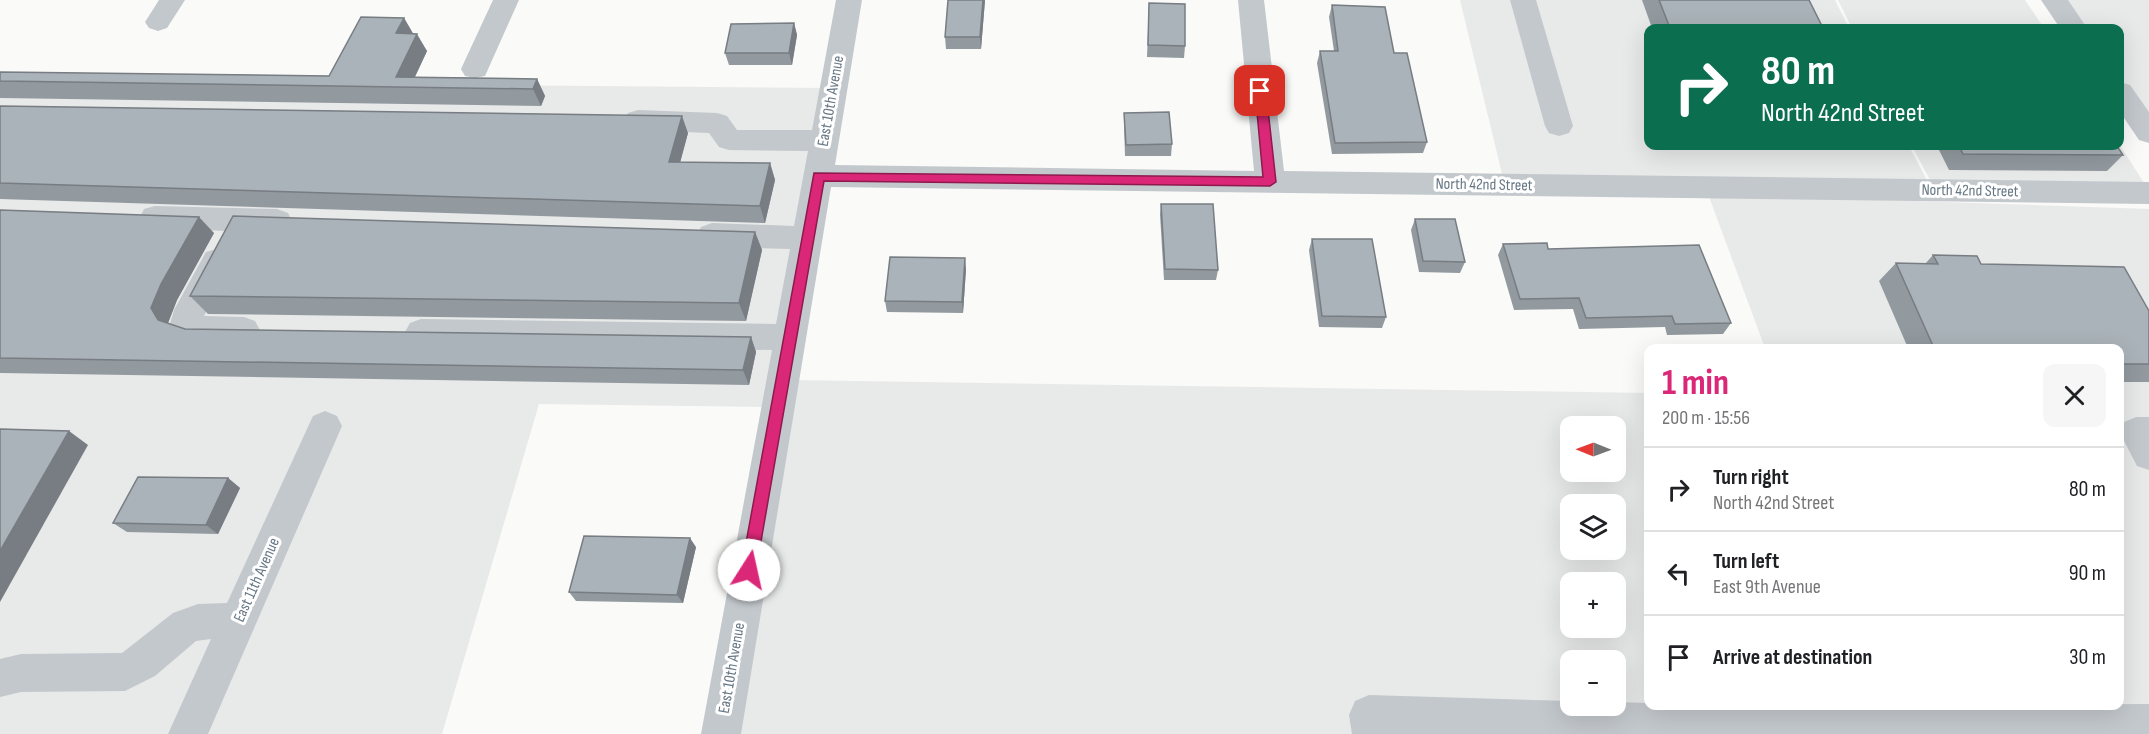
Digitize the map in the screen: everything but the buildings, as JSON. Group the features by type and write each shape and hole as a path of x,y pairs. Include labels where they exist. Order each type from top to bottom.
{"street":[{"path":"158,22 172,0"},
{"path":"475,69 506,0"},
{"name":"East 10th Avenue","path":"721,734 849,0"},
{"path":"1251,0 1270,182"},
{"path":"1523,0 1559,126"},
{"path":"2054,0 2071,24"},
{"path":"2124,98 2149,133"},
{"path":"610,120 717,123 729,140 824,141"},
{"name":"North 42nd Street","path":"818,176 2149,193"},
{"path":"126,216 300,221"},
{"path":"240,219 190,310 186,324 202,329 273,330"},
{"path":"684,234 806,238"},
{"path":"391,332 789,337"},
{"name":"East 11th Avenue","path":"189,734 325,426"},
{"path":"2149,432 2136,432 2149,455"},
{"path":"0,678 21,672 125,672 141,666 169,638 188,625 209,621 238,622"},
{"path":"1372,734 1370,715 1800,730 1901,721 2149,724"}],"shaded area":[{"path":"1460,0 1835,0 1847,24 1644,24 1644,150 1911,150 1930,186 1503,178"},
{"path":"1838,0 2025,0 2041,24 1850,24"},
{"path":"2066,0 2149,0 2149,123 2124,85 2124,24 2083,24"},
{"path":"0,81 830,88 767,407 539,404 442,734 0,734"},
{"path":"1914,150 2123,150 2144,183 1931,182"},
{"path":"1708,194 2149,209 2149,734 733,734 792,380 1644,393 1644,710 2124,710 2124,344 1764,344"}],"route":[{"path":"749,570 818,176 1270,182 1260,91"}]}
